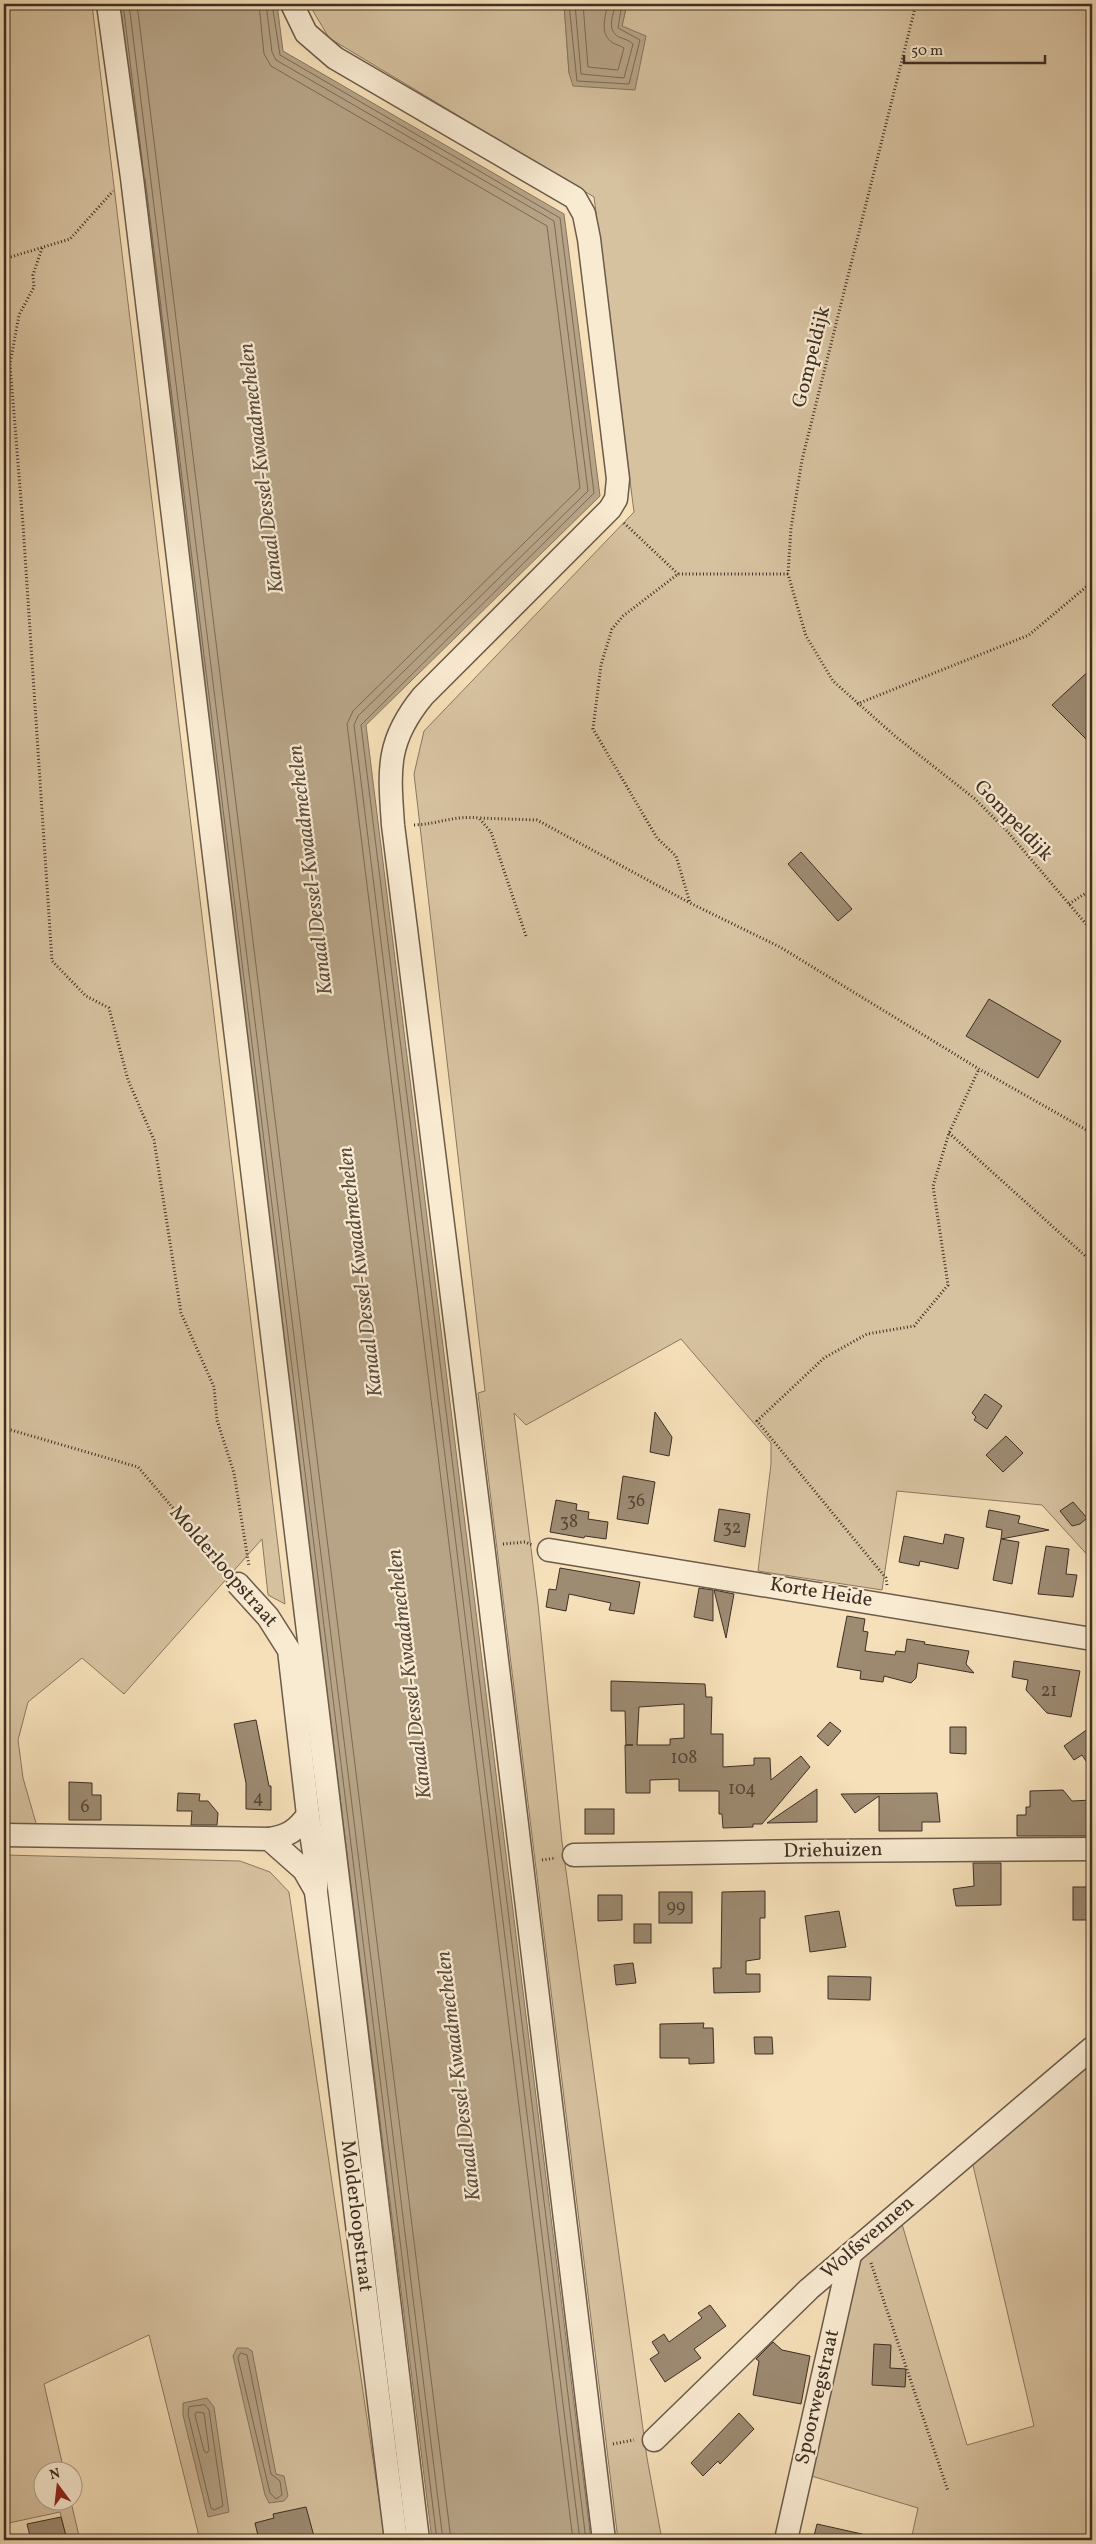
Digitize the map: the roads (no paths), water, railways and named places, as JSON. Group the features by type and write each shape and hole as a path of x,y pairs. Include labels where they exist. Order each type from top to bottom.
{"street":[{"path":"108,4 132,178 418,2540"},
{"path":"292,4 306,33 335,58 575,198 584,214 589,239 618,480 616,499 610,509 430,689 408,715 394,743 390,761 392,825 483,1545 520,1863 604,2540"},
{"name":"Korte Heide","path":"549,1550 1092,1638"},
{"name":"Molderloopstraat","path":"238,1584 280,1634 289,1650 308,1815 317,1871 316,1892 396,2540"},
{"path":"4,1835 269,1839 292,1833 308,1815"},
{"name":"Molderloopstraat","path":"269,1839 304,1870 316,1892"},
{"name":"Driehuizen","path":"574,1855 1092,1849"},
{"name":"Wolfsvennen","path":"654,2440 809,2289 1092,2048"},
{"name":"Spoorwegstraat","path":"786,2540 857,2248"}],"water":[{"name":"Kanaal Dessel-Kwaadmechelen","path":"118,4 277,4 283,51 564,214 600,496 366,725 591,2540 432,2540"},
{"path":"564,4 627,4 622,26 646,36 635,90 573,86 569,73"},
{"path":"237,2348 247,2348 252,2351 276,2474 284,2476 288,2496 284,2501 269,2503 265,2495 233,2356"},
{"path":"207,2398 214,2407 229,2512 208,2517 183,2415 183,2403"}]}
